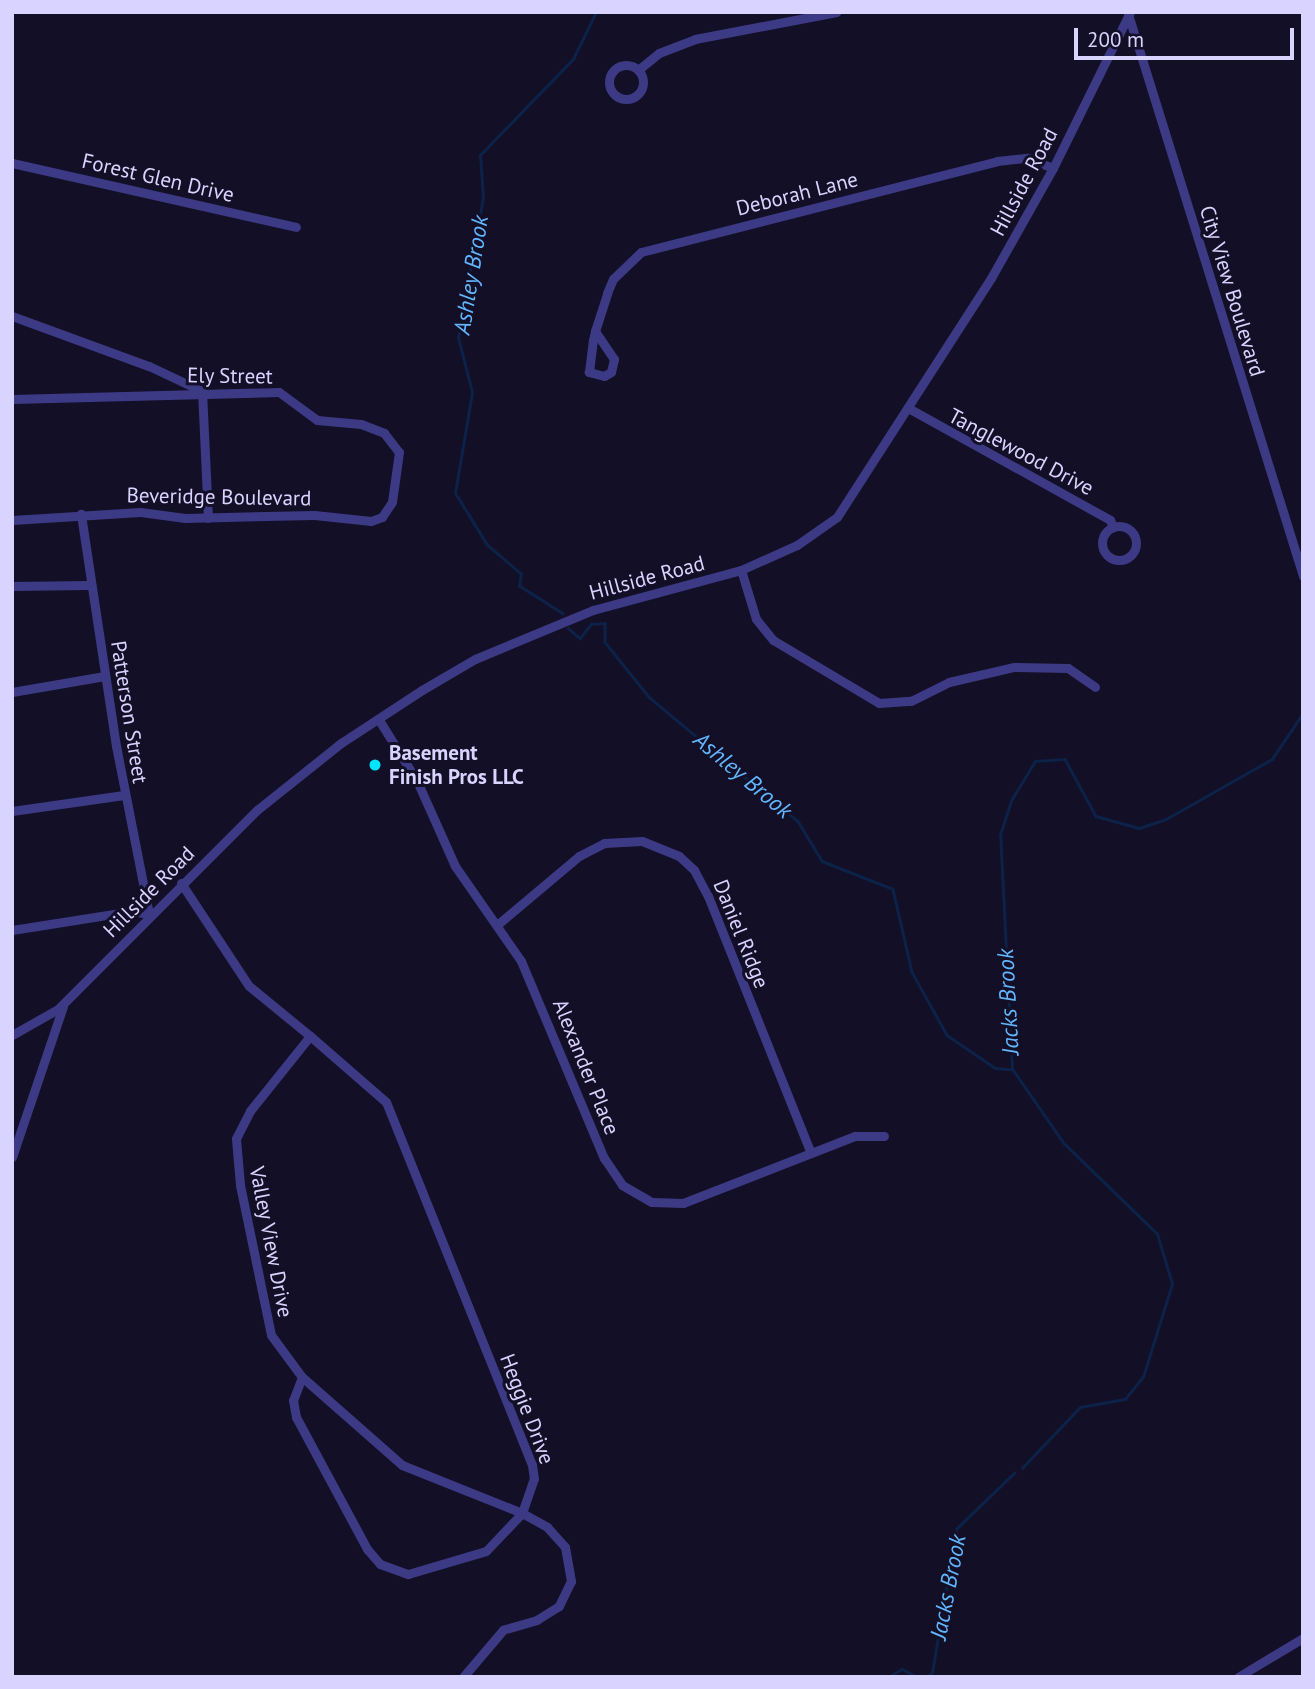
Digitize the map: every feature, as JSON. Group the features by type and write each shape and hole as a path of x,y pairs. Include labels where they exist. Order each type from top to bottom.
{"street":[{"path":"638,70 659,53 688,41 836,12"},
{"name":"Hillside Road","path":"12,1035 63,1004 149,914 257,810 341,743 475,659 580,615 741,570 797,545 837,517 910,409 1053,168 1129,14"},
{"name":"City View Boulevard","path":"1129,14 1303,576"},
{"name":"Deborah Lane","path":"595,331 614,359 611,372 604,376 589,372 587,362 595,331 613,279 642,253 997,161 1028,158 1053,168"},
{"name":"Forest Glen Drive","path":"12,163 296,227"},
{"path":"12,316 149,366 202,391 208,518"},
{"name":"Ely Street","path":"12,399 202,391 279,392 317,420 361,424 384,433 399,452 399,479"},
{"name":"Tanglewood Drive","path":"910,409 1110,520 1113,527"},
{"name":"Beveridge Boulevard","path":"12,520 140,512 208,518 314,515 371,521 388,509 399,479"},
{"name":"Patterson Street","path":"81,514 89,585 124,795 149,914"},
{"path":"741,570 756,619 773,640 879,703 911,701 949,682 1014,667 1068,668 1095,687"},
{"path":"12,586 89,585"},
{"path":"12,692 105,676"},
{"name":"Alexander Place","path":"379,720 417,781 455,866 530,978 609,1170 633,1194 659,1203 687,1202 859,1134 884,1136"},
{"path":"12,811 124,795"},
{"name":"Daniel Ridge","path":"497,925 579,856 604,843 642,841 679,856 694,870 708,896 811,1153"},
{"path":"181,883 249,986 310,1036"},
{"path":"12,930 132,911 149,914"},
{"path":"12,1157 63,1004"},
{"name":"Valley View Drive","path":"310,1036 250,1111 236,1139 240,1185 264,1312 271,1335 302,1377 402,1465 522,1513 547,1527 565,1547 571,1569 566,1594 551,1613 503,1630 463,1677"},
{"name":"Heggie Drive","path":"302,1377 293,1400 296,1417 366,1549 391,1571 417,1573 486,1551 522,1513 534,1479 532,1465 386,1102 310,1036"},
{"path":"1238,1677 1252,1674 1303,1638"}],"waterway":[{"name":"Ashley Brook","path":"563,614 519,586 521,574 487,545 455,493 472,392 458,338 483,198 480,155 573,59 596,12"},
{"name":"Ashley Brook","path":"568,628 580,638 591,624 605,623 605,642 649,697 798,821 822,861 893,889 912,972 947,1035 995,1068 1011,1069"},
{"name":"Jacks Brook","path":"1022,1468 1080,1407 1125,1399 1143,1377 1172,1284 1157,1234 1064,1144 1012,1069 1000,835 1012,799 1035,761 1065,759 1096,816 1139,828 1166,819 1272,759 1303,713"},
{"name":"Jacks Brook","path":"925,1677 932,1673 956,1529 1014,1473"},
{"name":"Jacks Brook","path":"888,1677 902,1669 918,1677"}],"place":[{"name":"Basement Finish Pros LLC","path":"375,765"}]}
